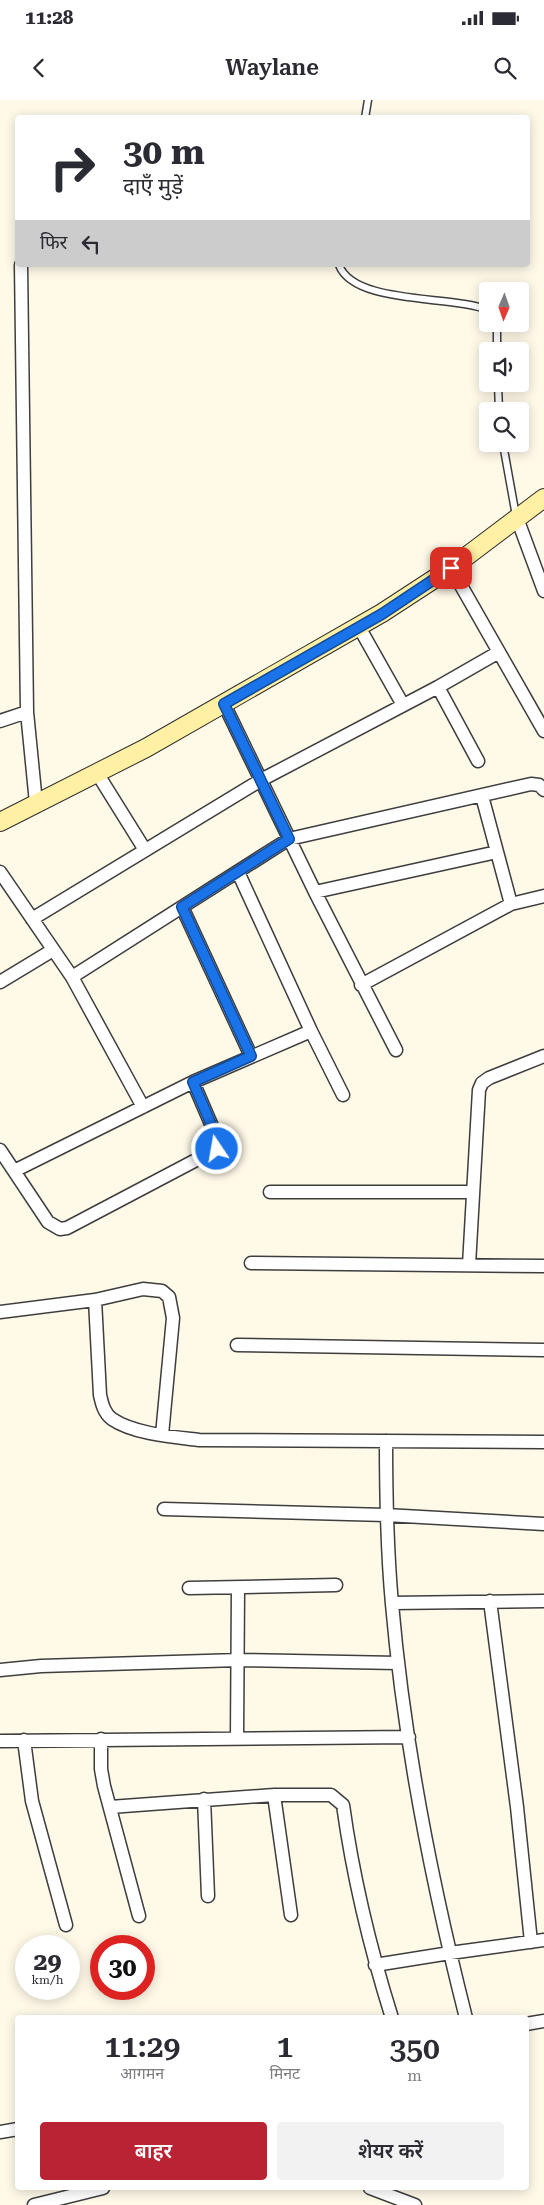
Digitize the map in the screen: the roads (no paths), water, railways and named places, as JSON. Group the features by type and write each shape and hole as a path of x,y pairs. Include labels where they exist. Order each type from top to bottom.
{"main road":[{"path":"0,822 146,748 359,627 451,568 544,498"}],"street":[{"path":"21,267 27,712 36,803"},
{"path":"516,518 544,591"},
{"path":"451,568 544,731"},
{"path":"359,627 403,705"},
{"path":"32,919 261,780 438,687 499,652"},
{"path":"438,687 478,761"},
{"path":"224,704 315,892 396,1050"},
{"path":"0,721 27,712"},
{"path":"97,773 145,850"},
{"path":"72,977 289,839 530,784 539,784 544,790"},
{"path":"482,796 511,904"},
{"path":"315,892 497,852"},
{"path":"0,872 72,977 143,1107"},
{"path":"238,872 311,1031 343,1095"},
{"path":"362,984 511,904 544,896"},
{"path":"182,907 251,1056"},
{"path":"0,982 53,950"},
{"path":"14,1171 193,1082 311,1031"},
{"path":"469,1265 479,1090 482,1083 489,1078 544,1056"},
{"path":"0,1150 48,1222 60,1229 67,1228 217,1149 217,1138 193,1082"},
{"path":"270,1192 473,1192"},
{"path":"251,1263 544,1266"},
{"path":"0,1312 95,1300 143,1288 162,1291 169,1296 173,1318 162,1435"},
{"path":"95,1300 100,1395 103,1409 112,1418 128,1426 162,1435 199,1440 544,1442"},
{"path":"237,1345 544,1350"},
{"path":"386,1441 386,1515 398,1663 409,1737 450,1952 465,2015"},
{"path":"164,1509 386,1515 544,1524"},
{"path":"189,1588 336,1586"},
{"path":"238,1588 238,1737"},
{"path":"392,1603 544,1601"},
{"path":"490,1602 517,1807 531,1942"},
{"path":"0,1670 41,1666 239,1660 398,1663"},
{"path":"0,1741 101,1738 409,1737"},
{"path":"101,1738 101,1769 138,1916"},
{"path":"24,1740 32,1801 66,1925"},
{"path":"110,1807 274,1795 332,1795 343,1805 350,1852 375,1965 391,2015"},
{"path":"274,1795 291,1915"},
{"path":"204,1799 208,1896"},
{"path":"375,1965 450,1952 544,1940"},
{"path":"529,2024 544,2021"},
{"path":"0,2132 15,2130"},
{"path":"34,2205 95,2190"},
{"path":"375,2190 415,2205"}],"lane":[{"path":"366,115 368,100"},
{"path":"340,267 342,273 358,286 379,292 479,309"},
{"path":"504,452 516,518"}]}
